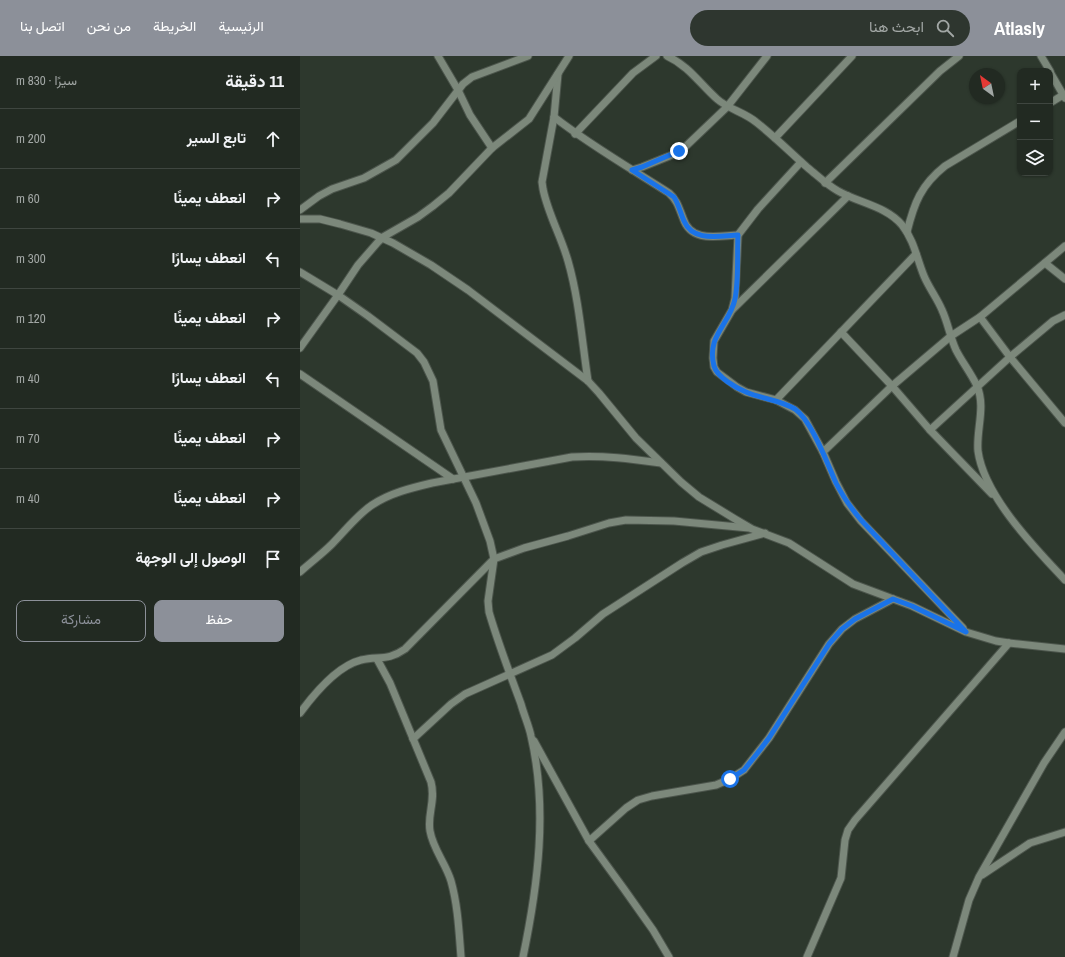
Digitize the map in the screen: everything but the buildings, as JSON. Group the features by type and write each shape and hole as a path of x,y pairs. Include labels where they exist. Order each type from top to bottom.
{"street":[{"path":"438,56 458,90 470,115 492,148"},
{"path":"300,210 332,189 364,178 396,160 433,123 458,90 472,77 528,56"},
{"path":"300,348 358,265 383,238 433,206 449,193 492,148 530,119 569,56"},
{"path":"575,134 633,73 656,56"},
{"path":"667,56 689,71 713,96 727,107 752,119 825,183 848,196 884,211 901,224 907,232 924,276 943,311 956,350 980,394 981,413 978,440 980,463 998,500"},
{"path":"632,170 679,151 727,107 767,56"},
{"path":"775,138 852,56"},
{"path":"825,183 940,71 959,56"},
{"path":"1041,56 1048,68"},
{"path":"559,72 554,117 542,182 557,233 568,259 574,283 588,381"},
{"path":"1053,77 1064,97 1053,102"},
{"path":"554,117 575,134 674,197 688,228 693,233 712,236 738,235"},
{"path":"907,232 916,202 922,190 936,173 945,166 1017,123"},
{"path":"732,310 736,285 738,235 758,209 801,162"},
{"path":"848,196 732,310 714,340 714,367 717,372 737,388 776,400 795,410 805,419 823,452 847,503 861,520 966,632"},
{"path":"300,220 320,219 383,238 431,265 468,290 588,381 636,438 681,482 699,497 752,528 789,543 853,584 912,606 966,632 996,641 1065,649"},
{"path":"823,452 892,386 951,336 980,317 1065,246"},
{"path":"776,400 916,254"},
{"path":"1045,263 1065,279"},
{"path":"300,272 338,295 417,353 424,362 433,381 441,430 476,503 488,533 494,559 488,601 489,612 531,735 536,762 540,805 539,852 529,926 523,957"},
{"path":"930,430 1010,357 1053,321 1065,314"},
{"path":"980,317 1010,357 1065,423"},
{"path":"841,332 892,386 930,430 998,500 1034,547 1065,580"},
{"path":"300,374 452,479"},
{"path":"302,568 321,554 371,506 387,497 409,489 452,479 572,457 594,456 622,458 662,464"},
{"path":"300,713 322,687 339,671 350,664 388,658 405,649 494,559 537,544 609,523 626,520 674,521 752,528"},
{"path":"413,739 451,704 465,694 552,655 564,648 603,614 682,563 701,552 765,533"},
{"path":"589,841 626,808 638,800 652,796 716,785 730,779 744,770 769,738 829,644 842,629 855,619 893,599"},
{"path":"806,957 841,878 845,840 848,830 855,820 1009,643"},
{"path":"377,659 390,683 434,792 430,830 433,842 451,880 457,912 461,957"},
{"path":"953,957 969,900 979,877 1044,764 1065,732"},
{"path":"531,735 589,841 653,930 669,957"},
{"path":"979,877 1030,843 1065,832"}],"route":[{"path":"679,151 632,170 674,197 683,220 693,233 712,236 738,235 735,298 732,310 714,340 714,367 717,372 737,388 776,400 795,410 805,419 823,452 847,503 907,570 966,632 912,606 893,599 855,619 842,629 829,644 769,738 756,755 744,770 730,779"}]}
